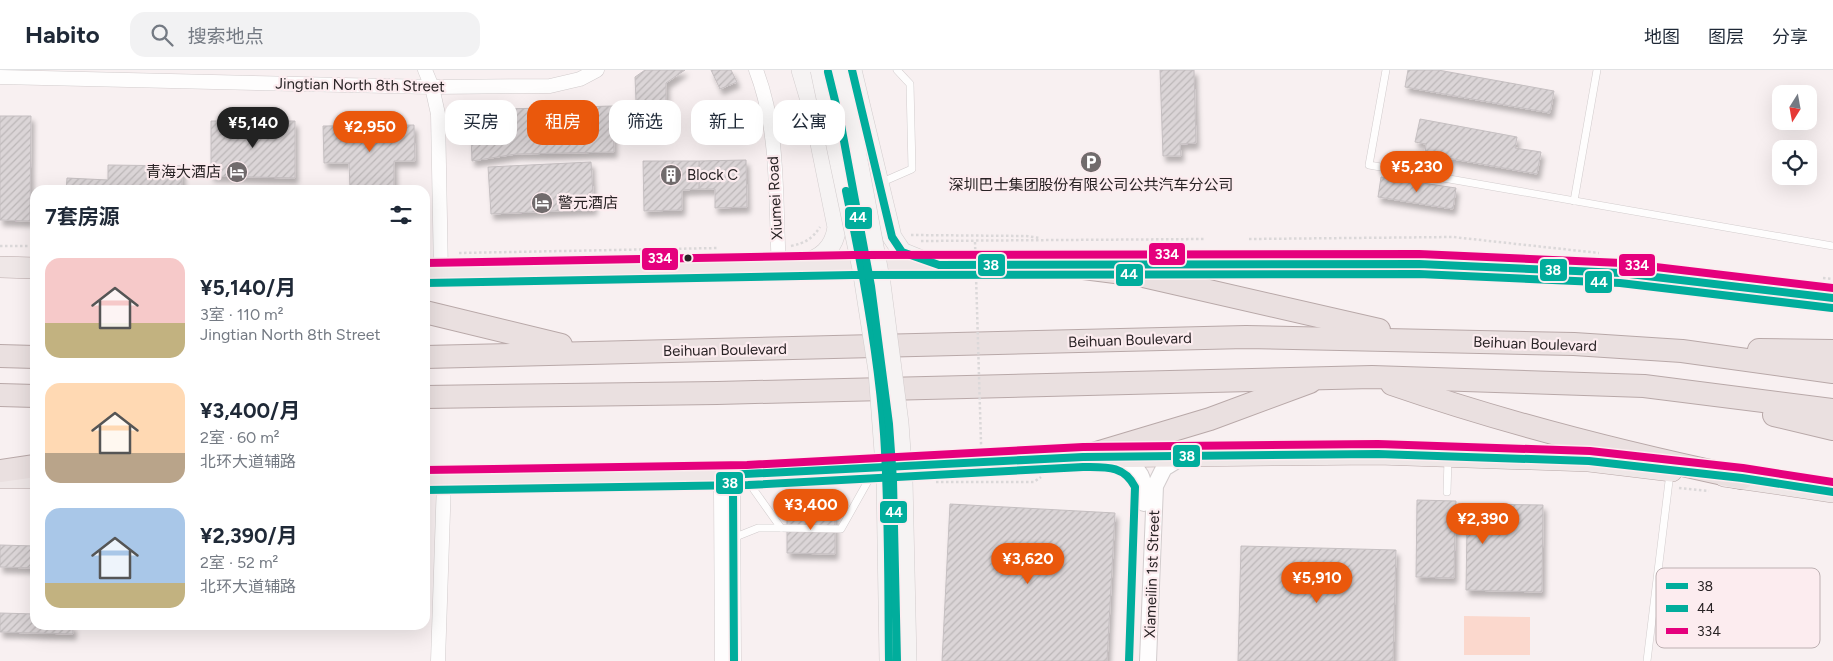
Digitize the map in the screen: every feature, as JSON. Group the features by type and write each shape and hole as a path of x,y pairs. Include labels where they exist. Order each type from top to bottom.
{"highway":[{"path":"1052,264 1138,275 1434,341"},
{"path":"430,313 589,352"},
{"name":"Beihuan Boulevard","path":"430,357 1246,337 1574,344 1682,351 1833,372"},
{"path":"1682,351 1833,351"},
{"path":"0,356 30,357"},
{"path":"1083,457 1210,419 1325,377"},
{"path":"1372,377 1491,417 1593,445 1742,478"},
{"path":"430,397 717,393 1372,377 1644,386 1833,410"},
{"path":"1644,386 1833,429"},
{"path":"0,396 30,396"},
{"path":"0,471 30,467"}],"main road":[{"path":"785,267 811,262 828,250 836,232 829,221 814,114 801,70"},
{"path":"820,70 862,269 878,371 886,471 889,661"},
{"path":"838,70 856,150 881,284 898,423 903,480 907,661"},
{"path":"852,70 892,237 902,252 940,266"},
{"path":"829,221 846,226 867,228 881,217 885,206"},
{"path":"433,273 1052,264 1419,264 1621,273 1833,298"},
{"path":"0,267 30,268"},
{"path":"434,481 747,475 1083,457 1378,454 1589,461 1742,478 1833,492"},
{"path":"0,478 30,478"}],"street":[{"path":"424,70 432,87 438,114 433,273"},
{"name":"Jingtian North 8th Street","path":"0,77 432,87 550,86 580,79 597,70"},
{"name":"Xiumei Road","path":"756,70 767,102 771,129 785,267"},
{"path":"1119,457 1140,472 1150,485 1164,468 1182,457"},
{"path":"726,475 733,491 734,661"},
{"path":"722,661 721,491 726,475"},
{"path":"434,481 438,661"},
{"name":"Xiameilin 1st Street","path":"1139,661 1150,485"},
{"name":"Xiameilin 1st Street","path":"1148,661 1150,485"}],"lane":[{"path":"880,183 912,169 910,84 897,70"},
{"path":"1386,70 1369,165 1833,246"},
{"path":"1574,201 1597,70"},
{"path":"1447,492 1448,456"},
{"path":"733,538 758,528 841,529 868,481 872,469"},
{"path":"1658,568 1670,470"},
{"path":"747,475 754,490 781,528"},
{"path":"1647,661 1656,586"}],"path":[{"path":"789,246 803,244 813,238 829,221"},
{"path":"904,234 1026,236 1043,239"},
{"path":"920,241 1205,239"},
{"path":"975,242 982,476"},
{"path":"0,246 30,246"},
{"path":"459,253 724,248"}],"shaded area":[{"path":"1464,616 1530,617 1530,655 1464,655"}],"building":[{"path":"645,70 685,70 666,83 666,100 636,100 635,77"},
{"path":"711,70 731,70 737,82 720,89"},
{"path":"1160,70 1194,70 1196,143 1180,144 1181,156 1163,156"},
{"path":"1408,70 1438,70 1554,91 1550,113 1405,87"},
{"path":"599,106 609,106 609,145 614,145 614,152 516,154 472,161 471,145 517,145 517,109 527,108 527,145 599,145"},
{"path":"0,116 31,116 30,221 0,220"},
{"path":"1420,119 1517,137 1515,148 1541,152 1537,174 1425,154 1426,144 1415,142"},
{"path":"211,121 295,121 295,178 211,176"},
{"path":"414,125 415,161 394,161 394,185 350,185 349,163 324,163 323,126"},
{"path":"746,160 747,207 715,208 715,189 699,189 699,161"},
{"name":"Block C","path":"643,161 699,161 699,189 682,190 682,210 644,211"},
{"path":"591,162 594,209 491,214 488,167"},
{"path":"108,165 182,166 182,185 66,185 67,178 108,180"},
{"path":"1381,177 1456,188 1453,209 1378,197"},
{"path":"1417,500 1456,501 1456,516 1469,516 1469,504 1543,505 1542,592 1466,590 1467,525 1455,525 1454,578 1416,577"},
{"path":"950,504 1115,513 1107,661 942,661"},
{"path":"787,509 835,509 835,554 787,553"},
{"path":"0,545 30,546 30,568 0,567"},
{"path":"1241,546 1396,550 1393,661 1238,661"},
{"path":"0,613 30,614 30,630 73,630 73,634 0,632"}],"transit line":[{"name":"38","path":"852,70 892,237 902,252 939,265 1419,264 1621,273 1833,298"},
{"name":"44","path":"828,72 841,125 871,286 889,424 893,480 897,661"},
{"name":"38","path":"846,191 869,312 884,434 887,490 889,661"},
{"name":"334","path":"430,263 853,255 1419,254 1622,263 1833,288"},
{"name":"44","path":"430,283 853,275 1419,274 1620,283 1832,308"},
{"name":"334","path":"430,470 747,465 1083,447 1378,444 1590,451 1743,468 1833,482"},
{"name":"38","path":"734,661 733,491 726,475 1083,457 1378,454 1589,461 1742,478 1833,492"},
{"name":"44","path":"430,490 748,485 1083,467 1114,469 1120,471 1131,480 1135,487 1129,661"}],"place":[{"name":"深圳巴士集团股份有限公司公共汽车分公司","path":"1091,162"},
{"name":"青海大酒店","path":"237,172"},
{"name":"Block C","path":"671,175"},
{"name":"警元酒店","path":"542,203"}]}
